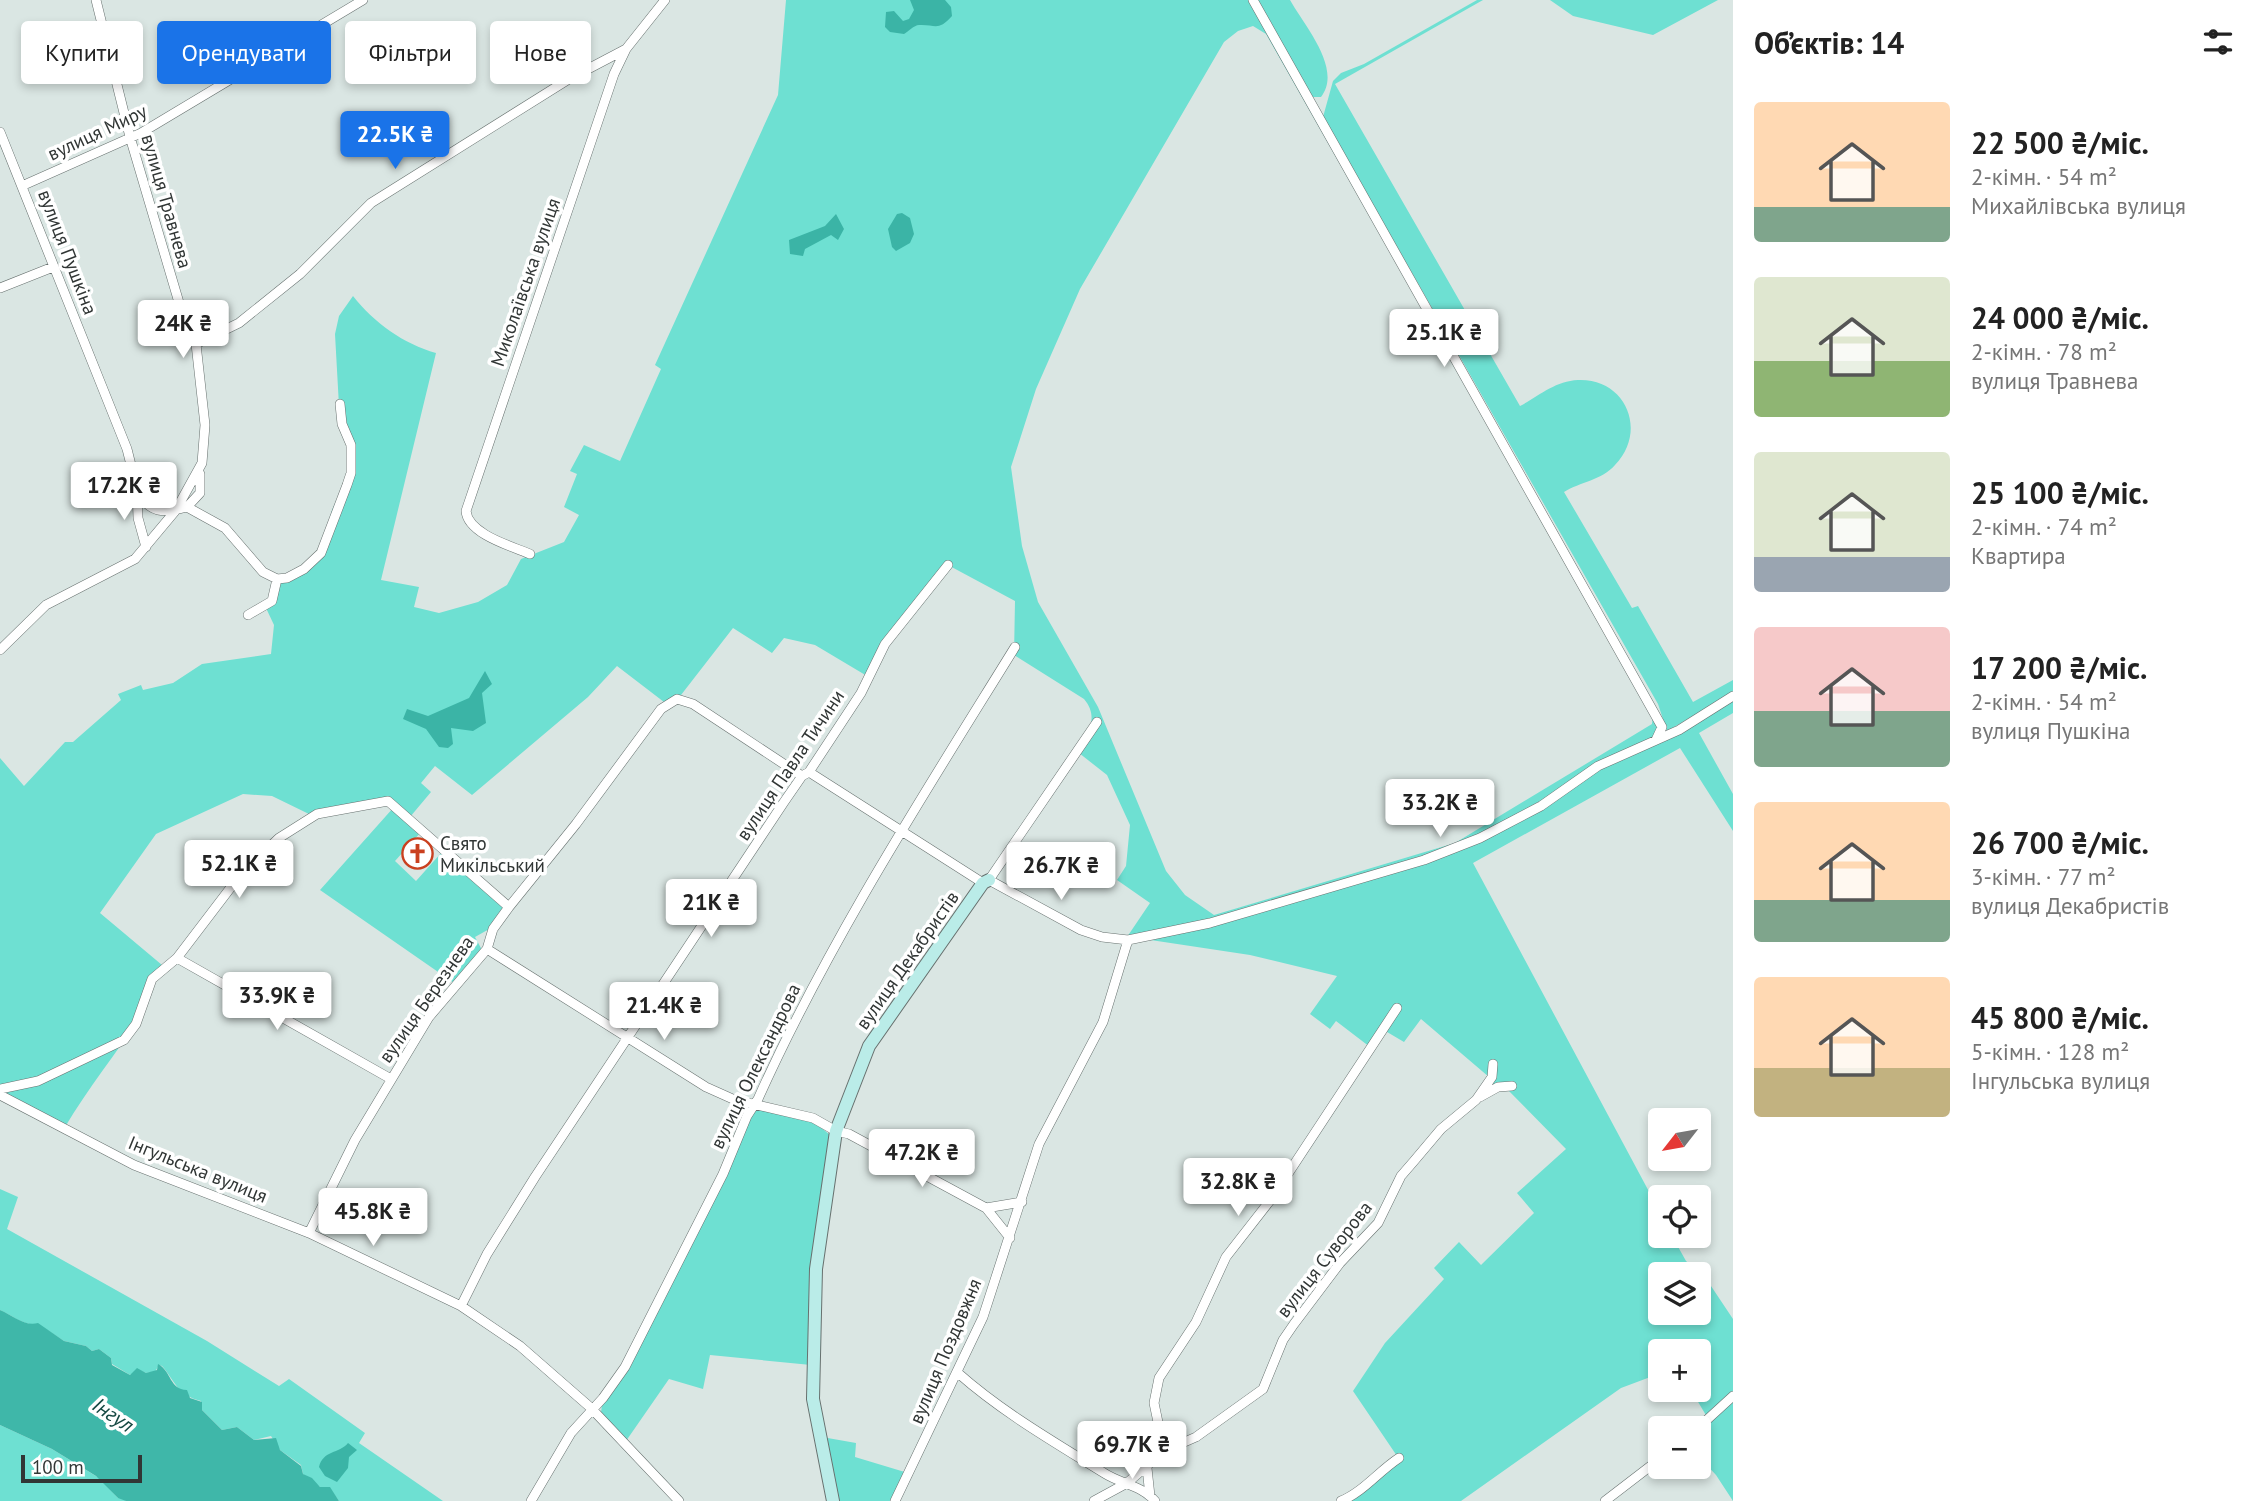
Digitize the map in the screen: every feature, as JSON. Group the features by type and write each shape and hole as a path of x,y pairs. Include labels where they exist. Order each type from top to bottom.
{"street":[{"name":"вулиця Травнева","path":"0,650 46,605 135,559 176,510 201,469 205,425 196,344 188,333 130,137 96,0"},
{"name":"вулиця Миру","path":"24,185 130,137 363,0"},
{"name":"Миколаївська вулиця","path":"530,555 478,530 468,521 466,510 608,90 626,49 665,0"},
{"path":"1253,0 1665,732"},
{"path":"196,344 226,332 300,274 371,203 569,79 626,49"},
{"name":"вулиця Пушкіна","path":"0,132 24,185 53,267 127,450 138,492 138,518 146,547"},
{"path":"0,288 53,267"},
{"path":"187,507 225,528 263,572 276,579 304,569 321,554 351,473 351,445 342,424 340,404"},
{"path":"138,492 150,508 165,512 187,507 200,493 201,469"},
{"name":"вулиця Павла Тичини","path":"461,1306 486,1254 629,1036 861,693 885,644 948,565"},
{"path":"248,615 272,601 276,579"},
{"name":"вулиця Олександрова","path":"531,1501 571,1433 591,1408 604,1398 625,1367 723,1174 814,984 902,830 1015,647"},
{"path":"806,774 986,882 1081,930 1102,937 1128,940 1221,920 1455,849 1541,806 1598,766 1654,741 1665,732 1733,696"},
{"name":"вулиця Березнева","path":"309,1233 355,1140 444,997 487,949 489,938 509,907 670,701 683,699 693,704 806,774"},
{"name":"вулиця Декабристів","path":"833,1501 813,1399 816,1269 836,1131 869,1046 1097,722"},
{"path":"0,1089 38,1081 116,1046 136,1024 152,979 177,958 241,874 279,838 317,814 382,801 396,806 509,907"},
{"name":"вулиця Поздовжня","path":"895,1501 983,1317 1045,1128 1103,1022 1128,940"},
{"path":"487,949 706,1087 754,1105 813,1118 836,1131 849,1134 985,1208 1010,1238"},
{"path":"177,958 391,1079"},
{"path":"1164,1451 1154,1403 1159,1378 1196,1322 1226,1257 1272,1198 1397,1008"},
{"name":"вулиця Суворова","path":"1476,1100 1492,1077 1493,1064"},
{"name":"вулиця Суворова","path":"1094,1501 1127,1483 1164,1451 1196,1437 1266,1386 1283,1340 1340,1264 1377,1223 1401,1176 1441,1129 1476,1100 1498,1087 1511,1086"},
{"name":"Інгульська вулиця","path":"0,1095 134,1164 309,1233 461,1306 520,1346 591,1408 679,1501"},
{"path":"985,1208 1022,1202"},
{"path":"958,1373 1026,1424 1106,1474 1153,1498"},
{"path":"1711,1416 1733,1396"},
{"path":"1341,1501 1359,1491 1378,1472 1399,1458"},
{"path":"1147,1468 1153,1498"},
{"path":"1605,1501 1648,1468"}],"shaded area":[{"path":"786,0 1252,0 1604,629 1266,34 1253,26 1238,31 1224,42 1080,289 1036,389 1011,467 1022,546 1038,602 1098,707 1166,871 1185,895 1214,915 1455,843 1652,724 1653,715 1659,726 1656,736 1460,846 1210,921 1127,937 1150,903 1117,880 1126,866 1130,825 1107,775 1079,753 1091,726 1089,706 1084,699 1014,655 1015,601 946,564 867,676 815,645 784,638 772,653 733,628 681,695 683,698 664,702 617,666 588,697 472,795 435,766 421,783 431,792 410,817 388,800 311,815 272,796 243,794 156,834 100,913 162,965 141,1015 65,1127 0,1092 0,758 24,786 65,742 73,742 121,700 118,694 141,685 143,690 173,683 202,664 271,654 274,625 266,608 282,578 304,568 322,547 332,510 349,474 349,440 340,424 335,334 339,316 353,296 370,315 390,331 412,344 436,353 381,580 419,587 414,607 439,613 478,602 507,585 521,559 564,542 579,515 564,507 577,474 570,471 584,445 620,461 661,369 655,365 778,95"},
{"path":"910,0 945,0 951,7 952,16 940,26 917,25 904,34 890,32 885,27 886,12 894,11 903,21 909,19 914,10"},
{"path":"1256,0 1290,0 1312,34 1325,61 1327,86 1321,97 1311,97"},
{"path":"1477,0 1483,0 1335,84 1520,406 1555,386 1578,380 1595,382 1609,388 1620,397 1627,409 1630,437 1625,452 1604,474 1564,492 1632,608 1638,606 1693,702 1733,680 1733,693 1667,731 1658,704 1323,117 1333,81 1341,73 1364,64"},
{"path":"1550,0 1718,0 1653,35 1573,16"},
{"path":"902,213 910,218 914,234 910,243 896,251 892,247 888,229 897,214"},
{"path":"836,214 844,229 838,240 831,235 805,249 803,256 790,254 789,240 825,226"},
{"path":"485,671 492,684 482,693 486,723 473,731 451,728 453,744 448,748 439,747 426,729 403,719 407,709 428,716 469,698"},
{"path":"1733,699 1733,713 1699,733 1733,794 1733,831 1680,748 1473,863 1648,1190 1648,1248 1679,1248 1687,1262 1648,1262 1648,1325 1711,1325 1711,1286 1733,1319 1733,1501 1711,1470 1711,1416 1706,1416 1698,1402 1711,1402 1711,1339 1648,1339 1648,1378 1621,1388 1461,1501 1352,1501 1347,1496 1397,1456 1353,1391 1385,1343 1444,1279 1434,1268 1459,1242 1481,1265 1534,1213 1517,1193 1566,1149 1507,1089 1500,1088 1476,1102 1489,1077 1421,1019 1404,1042 1382,1029 1370,1047 1336,1021 1330,1029 1310,1014 1337,976 1250,955 1144,939 1456,851 1572,783"},
{"path":"394,807 421,832 395,861 416,881 442,852 501,902 504,909 491,928 475,937 482,950 454,983 320,890"},
{"path":"757,1109 812,1120 830,1135 811,1365 710,1355 703,1389 669,1379 626,1441 601,1413 602,1404 749,1117"},
{"path":"0,1189 18,1197 7,1229 207,1341 279,1386 289,1379 365,1433 359,1443 443,1501 339,1501 329,1487 320,1487 303,1474 301,1465 280,1450 271,1436 254,1440 237,1427 222,1430 202,1410 201,1401 177,1387 162,1366 159,1365 155,1372 146,1373 139,1370 130,1375 112,1364 111,1358 99,1349 92,1351 86,1346 64,1341 38,1324 23,1322 0,1310"},
{"path":"0,1425 52,1449 99,1478 118,1498 124,1498 126,1501 0,1501"},
{"path":"822,1437 856,1443 855,1457 908,1473 892,1501 836,1501"},
{"path":"348,1443 357,1450 349,1457 348,1468 337,1482 325,1476 319,1467 324,1458"}],"water":[{"name":"Інгул","path":"0,1310 23,1322 38,1323 64,1341 86,1346 92,1351 99,1349 111,1358 112,1365 130,1375 137,1368 146,1373 157,1370 158,1364 177,1387 187,1390 190,1398 202,1402 202,1410 222,1430 237,1427 254,1440 276,1438 280,1450 301,1466 303,1474 312,1478 320,1487 330,1487 339,1501 126,1501 118,1498 96,1476 52,1449 0,1425"}],"place":[{"name":"Свято Микільський","path":"417,854"}]}
